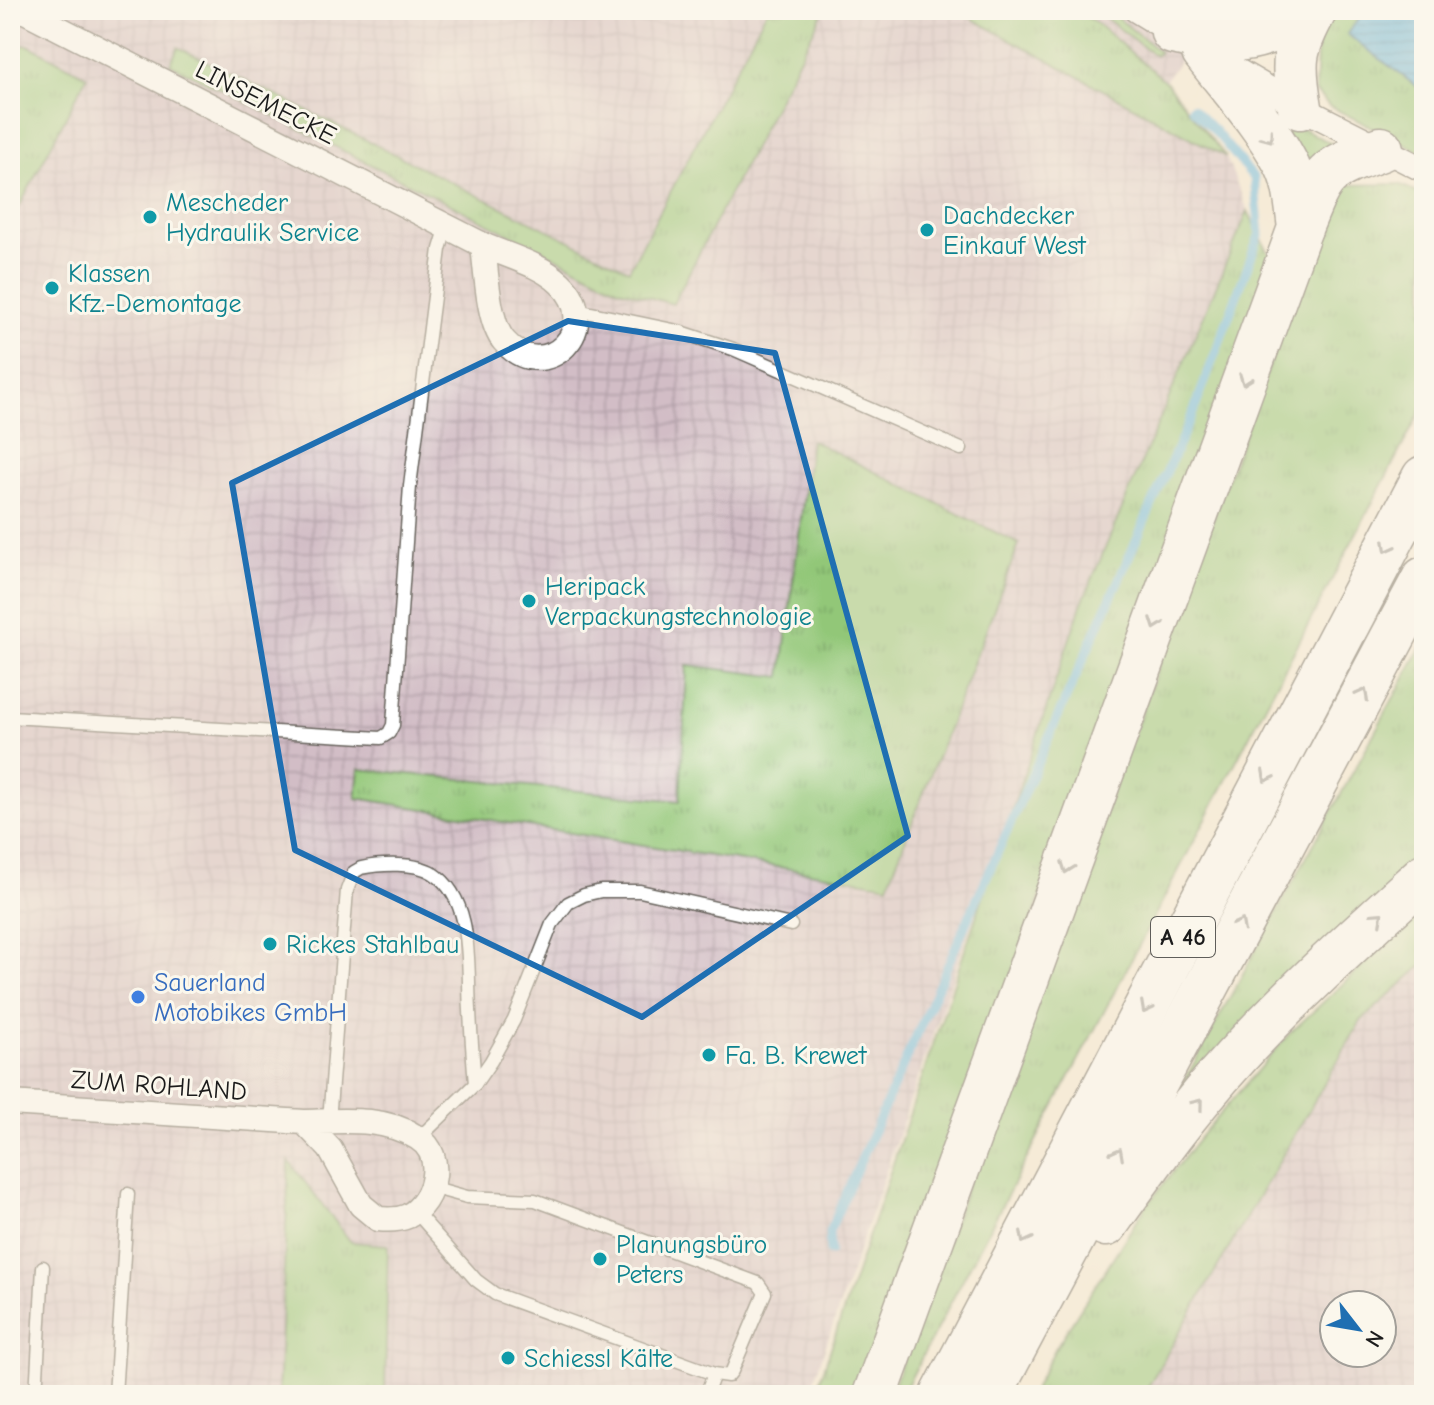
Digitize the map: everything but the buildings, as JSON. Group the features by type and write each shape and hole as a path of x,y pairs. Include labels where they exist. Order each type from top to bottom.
{"highway":[{"path":"1188,42 1238,40 1267,34 1307,10"},
{"path":"1300,107 1295,57 1315,10"},
{"path":"1188,42 1274,144 1286,163 1294,188 1300,228"},
{"path":"875,1395 1300,228 1326,175 1342,163 1381,149"},
{"name":"A 46","path":"943,1395 1424,478"},
{"name":"A 46","path":"990,1395 1424,579"},
{"path":"990,1395 1107,1222 1232,1061 1320,971 1424,876"}],"street":[{"name":"LINSEMECKE","path":"23,10 483,245 547,273 558,280 573,298 577,310"},
{"path":"1136,10 1300,107 1424,170"},
{"path":"483,245 496,323 504,341 517,352 542,358 554,355 570,338 577,324 577,310"},
{"name":"ZUM ROHLAND","path":"10,1103 304,1122 384,1124 419,1138"},
{"path":"304,1122 330,1149 355,1194 370,1214 378,1219 399,1219 415,1211 429,1194 433,1157 419,1138"}],"lane":[{"path":"10,717 381,738 389,733 393,725 410,486 440,249 447,226"},
{"path":"577,310 678,331 733,349 961,449"},
{"path":"329,1121 347,890 354,872 361,868 421,868 442,880 457,902 466,942 475,1084"},
{"path":"419,1138 475,1084 503,1042 552,924 568,903 584,895 618,889 640,891 791,925"},
{"path":"415,1211 476,1280 495,1294 714,1374 728,1376 732,1371 765,1293 758,1283 535,1200 467,1197 431,1187"},
{"path":"115,1395 128,1194"},
{"path":"36,1395 43,1267"},
{"path":"706,1395 714,1374"}],"highlighted area":[{"path":"568,321 775,353 908,836 642,1017 295,850 232,483"}],"shaded area":[{"path":"10,10 1215,10 1165,81 1226,157 1248,211 1081,605 809,1395 10,1395","holes":["811,441 888,885 357,798 359,769 680,801 781,678"]},
{"path":"1424,964 1424,1395 1143,1395 1361,1021"}],"green space":[{"path":"767,10 824,10 673,304 619,289 170,64 178,47 629,270"},
{"path":"956,10 1074,10 1095,22 1165,81 1226,157"},
{"path":"1095,10 1108,10 1160,52 1155,56"},
{"path":"1161,10 1277,10 1264,19 1175,19"},
{"path":"1335,10 1365,10 1348,34 1424,92 1424,154 1329,106 1315,91 1318,35"},
{"path":"28,45 87,76 12,221 10,47"},
{"path":"1264,108 1340,148 1313,169"},
{"path":"1399,184 1424,196 1424,405 902,1395 890,1395 1336,185"},
{"path":"1248,211 1273,261 858,1395 815,1395 1081,605"},
{"path":"811,440 1019,544 888,885 356,798 359,769 680,801 687,665 781,677"},
{"path":"1424,642 1424,858 1164,1118"},
{"path":"1424,908 1424,964 1361,1021 1143,1395 1031,1395 1056,1347 1146,1206 1205,1131 1289,1034"},
{"path":"289,1161 351,1242 388,1245 385,1395 278,1395"}],"water":[{"path":"1365,10 1424,10 1424,92 1347,34"}],"waterway":[{"path":"830,1252 829,1232 1195,408 1260,233 1254,178 1192,108"}],"place":[{"name":"Mescheder Hydraulik Service","path":"150,217"},
{"name":"Dachdecker Einkauf West","path":"927,230"},
{"name":"Klassen Kfz.-Demontage","path":"52,288"},
{"name":"Heripack Verpackungstechnologie","path":"529,601"},
{"name":"Rickes Stahlbau","path":"270,944"},
{"name":"Sauerland Motobikes GmbH","path":"138,997"},
{"name":"Fa. B. Krewet","path":"709,1055"},
{"name":"Planungsbüro Peters","path":"600,1259"},
{"name":"Schiessl Kälte","path":"508,1358"}]}
